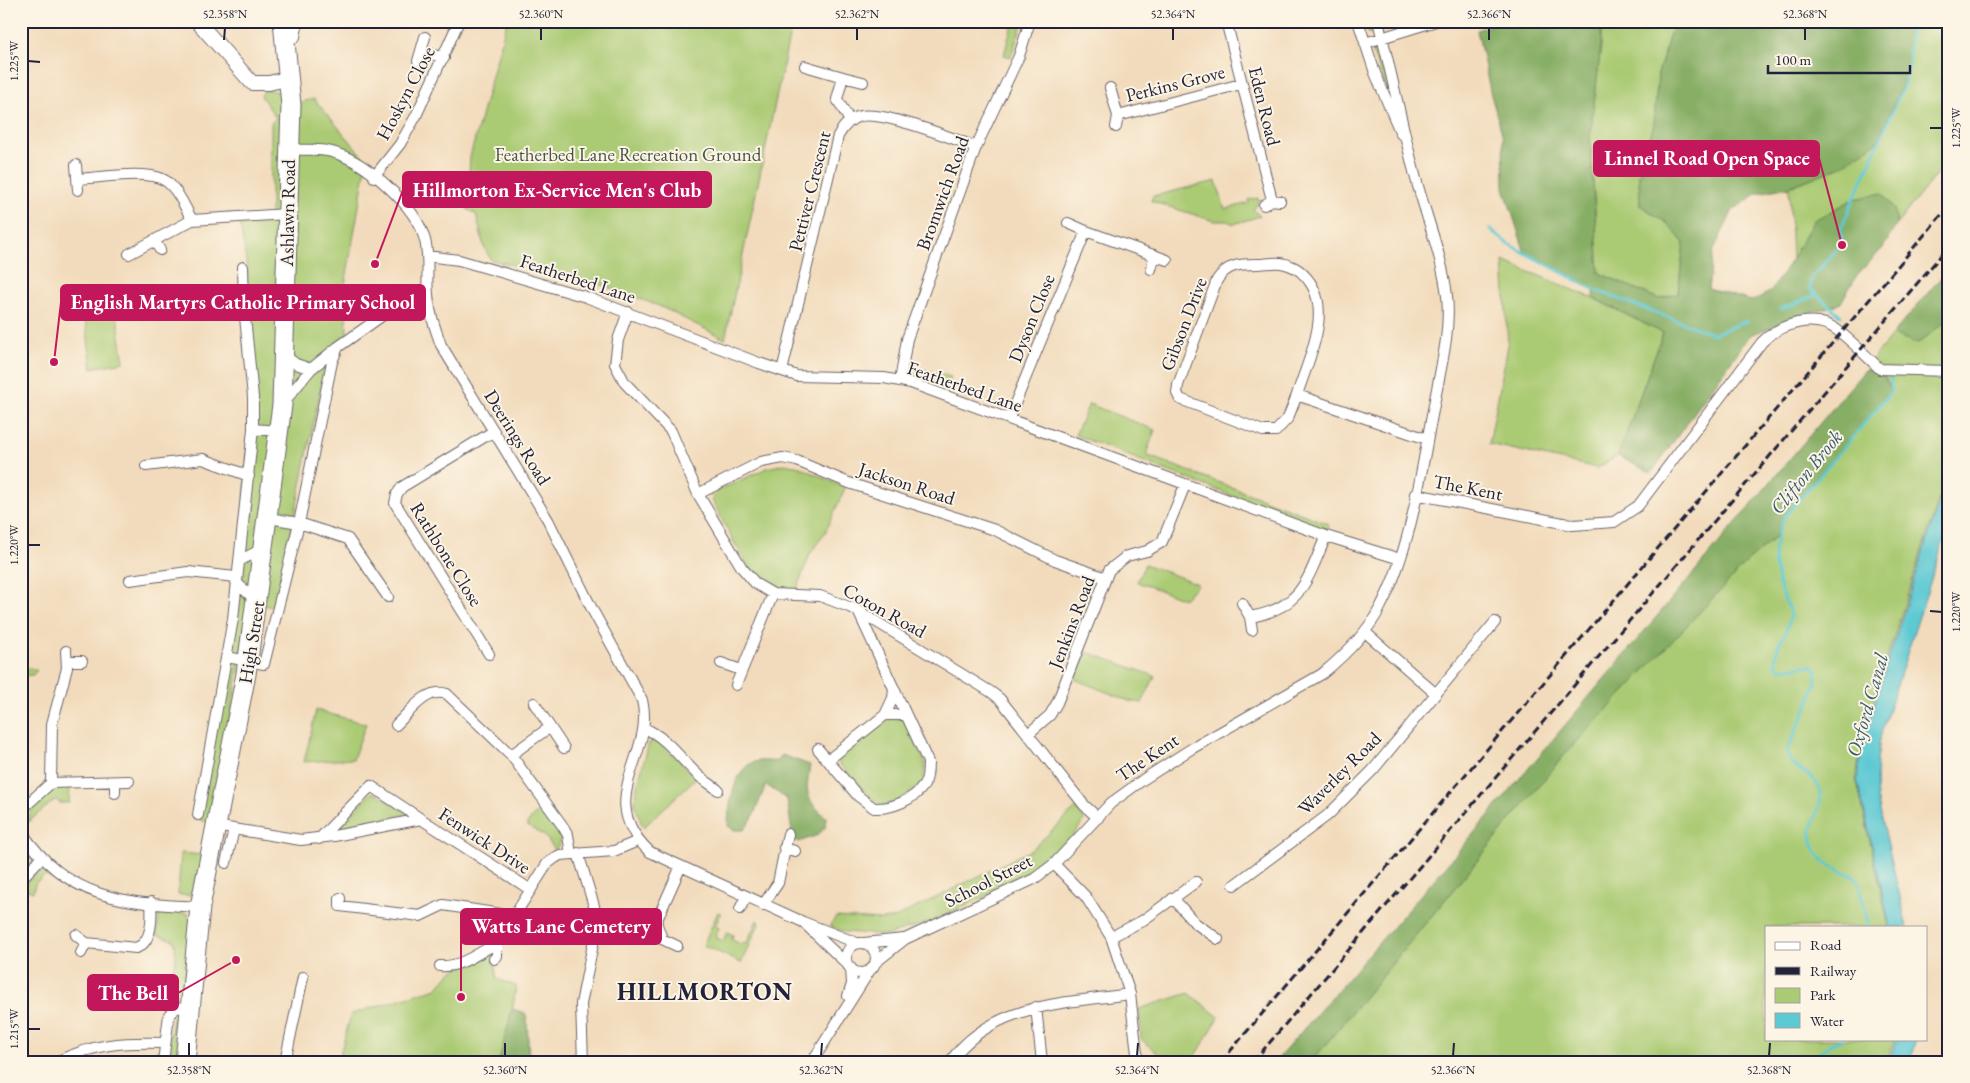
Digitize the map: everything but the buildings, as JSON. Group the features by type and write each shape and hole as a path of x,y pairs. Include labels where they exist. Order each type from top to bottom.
{"highway":[{"name":"Ashlawn Road","path":"282,405 286,307 290,78 283,21"},
{"name":"High Street","path":"185,1062 200,907 215,826 237,731 256,662 257,602 282,405"}],"street":[{"path":"197,21 252,83 269,83 290,78"},
{"path":"286,42 295,37 298,21"},
{"name":"Hoskyn Close","path":"374,177 400,144 444,58 459,21"},
{"name":"Bromwich Road","path":"900,382 907,339 976,147 1020,56 1030,21"},
{"name":"Eden Road","path":"1226,21 1272,202"},
{"path":"1358,21 1378,80 1408,151"},
{"path":"1378,21 1408,151 1447,296 1447,335 1415,494"},
{"path":"1365,43 1436,21"},
{"path":"418,62 425,37"},
{"path":"422,51 444,58"},
{"path":"805,66 863,82"},
{"path":"843,77 837,99 850,121"},
{"name":"Perkins Grove","path":"1118,116 1241,84"},
{"name":"Perkins Grove","path":"1110,88 1118,116 1116,127"},
{"name":"Pettiver Crescent","path":"782,371 838,136 843,127 859,116 887,118 976,147"},
{"name":"Deerings Road","path":"288,150 322,150 337,153 356,162 403,202 416,219 424,237 427,256 428,295 432,321 441,345 548,520 593,611 642,700 645,711 644,728 625,794 626,808"},
{"path":"76,165 78,190"},
{"path":"77,178 143,175 157,177 173,189 192,220"},
{"path":"129,254 192,220 287,214"},
{"path":"1068,223 1167,260"},
{"name":"Dyson Close","path":"1009,418 1086,231"},
{"path":"154,240 160,250"},
{"path":"1151,269 1155,255"},
{"name":"Featherbed Lane","path":"427,256 459,260 586,297 782,371 812,377 884,378 911,383 1009,418 1185,486 1326,536 1400,559"},
{"name":"Gibson Drive","path":"1281,263 1302,272 1310,280 1318,302 1319,318 1316,334 1297,395 1288,418 1276,430 1263,431 1180,399 1177,393 1178,385 1217,280 1228,268 1238,264 1281,263"},
{"name":"High Street","path":"198,815 208,784 214,728 227,657 252,429 253,397 244,307 243,267"},
{"path":"282,405 311,369 338,347 403,301 428,295"},
{"path":"244,307 286,307"},
{"path":"628,312 618,340 615,364 625,383 671,431 698,494 742,568 756,584 773,594 736,685"},
{"name":"The Kent","path":"1098,818 1111,803 1191,748 1322,674 1341,658 1365,632 1381,608 1400,559 1415,494 1572,524 1614,522 1638,506 1762,342 1782,328 1797,323 1812,322 1836,329 1880,369 1949,371"},
{"path":"227,657 256,662 276,620 299,523 332,362 338,347"},
{"path":"284,355 296,364 311,369"},
{"path":"1297,395 1427,439"},
{"path":"252,429 279,430"},
{"name":"Rathbone Close","path":"490,654 395,503 397,494 402,487 494,431"},
{"name":"Jackson Road","path":"698,494 761,462 783,458 797,461 849,483 994,530 1055,560 1106,578"},
{"path":"146,466 203,459 248,476"},
{"name":"Jenkins Road","path":"1028,734 1050,715 1057,703 1109,570 1128,556 1147,551 1162,542 1185,486"},
{"path":"269,518 299,523 348,539 388,597"},
{"path":"1250,617 1272,614 1291,602 1305,584 1326,536"},
{"path":"239,561 264,548"},
{"path":"130,580 188,572 236,579 257,602"},
{"name":"Coton Road","path":"773,594 820,596 833,599 857,610 991,692 1000,699 1084,805 1098,818"},
{"path":"1242,603 1250,617 1252,630"},
{"path":"818,749 858,796 874,808 894,807 918,791 927,777 928,762 857,610"},
{"name":"Waverley Road","path":"1234,885 1328,814 1373,770 1495,622"},
{"path":"1365,632 1436,694"},
{"path":"51,783 52,724 67,668 67,656 82,661"},
{"path":"721,663 741,670"},
{"path":"828,760 885,715 893,698 894,689"},
{"path":"396,725 426,696 442,692 457,702 511,755 568,834 596,918 596,929 581,1004 583,1062"},
{"path":"534,703 564,748"},
{"path":"885,715 906,715"},
{"path":"511,755 550,727"},
{"path":"214,728 237,731"},
{"path":"644,728 661,737 699,776 718,790"},
{"path":"21,810 51,783 128,781"},
{"path":"115,782 115,793"},
{"name":"Fenwick Drive","path":"319,839 371,786 531,890"},
{"name":"School Street","path":"626,808 629,824 638,841 650,852 803,922 860,943 905,939"},
{"name":"School Street","path":"844,1009 873,966 905,939 1034,879 1054,864 1098,818"},
{"name":"Fenwick Drive","path":"215,826 301,840 319,839 421,819"},
{"path":"226,863 234,829"},
{"path":"21,831 42,857 64,878 95,894 116,899 200,907"},
{"path":"764,905 778,883 788,834"},
{"path":"440,966 449,967 497,944 547,864 560,855 614,851 638,841"},
{"path":"784,848 795,851"},
{"path":"21,879 42,857"},
{"path":"1054,864 1086,897 1111,937 1130,994 1138,1062"},
{"path":"677,946 662,939 656,922 681,866"},
{"path":"1111,937 1142,921 1196,882"},
{"path":"740,909 746,896"},
{"path":"340,898 340,906 420,916 443,905 501,914 513,921"},
{"path":"1173,898 1195,923 1218,939"},
{"path":"76,935 84,948 136,948 141,946 148,938 150,902"},
{"name":"School Street","path":"803,922 850,967"},
{"path":"812,1062 844,1009 852,984 848,953 860,943 874,950 873,966 862,973 850,967"},
{"path":"494,959 497,956 497,944"},
{"path":"285,1062 303,977"},
{"path":"950,1062 970,1040 1006,1016 1036,1007 1130,994"},
{"path":"163,1062 169,1016 176,1008 189,1007"},
{"path":"1036,1007 1042,1062"},
{"path":"56,1062 82,1049 116,1043 165,1043"}],"green space":[{"name":"Featherbed Lane Recreation Ground","path":"507,21 758,21 790,33 725,339 659,306 602,285 491,260 484,247 476,214 467,209 470,157"},
{"path":"1013,21 1023,21 1011,57 1004,55"},
{"path":"1363,21 1374,21 1376,29 1373,33 1368,33"},
{"path":"1501,21 1601,21 1601,45 1590,138 1599,273 1659,299 1678,293 1684,243 1667,223 1640,205 1639,175 1654,124 1658,74 1674,21 1911,21 1909,69 1878,141 1842,166 1789,187 1758,193 1733,210 1714,249 1708,289 1752,301 1770,292 1792,259 1814,220 1854,199 1882,193 1894,209 1897,224 1883,248 1857,275 1840,304 1811,312 1750,335 1651,473 1618,456 1663,333 1593,298 1595,290 1525,253 1504,188 1503,137 1491,95 1477,30"},
{"path":"1601,21 1674,21 1658,74 1654,124 1639,175 1640,205 1667,223 1684,243 1678,293 1659,299 1599,273 1590,138 1601,45"},
{"path":"1911,21 1949,21 1949,158 1897,224 1894,209 1814,220 1792,259 1789,187 1842,166"},
{"path":"1376,47 1380,48 1397,115 1372,51"},
{"path":"264,91 279,92 283,106 314,99 367,161 345,285 347,333 328,352 276,608 251,602 211,823 200,820 238,598 253,369 246,259 240,225 271,221 271,123 276,118 261,96"},
{"path":"1216,181 1225,209 1249,203 1248,200 1258,198 1259,202 1253,210 1260,216 1234,224 1227,221 1214,221 1151,201 1153,196"},
{"path":"1503,261 1593,298 1663,333 1618,456 1597,468 1489,444 1508,345"},
{"path":"1949,268 1949,318 1918,344 1893,334"},
{"path":"117,316 124,362 92,368 85,318"},
{"path":"1949,318 1949,468 1871,707 1863,737 1856,778 1889,926 1765,926 1765,1040 1895,1040 1886,1062 1311,1062 1565,754 1701,609 1749,560 1776,536 1785,516 1892,392 1871,361 1893,334 1918,344"},
{"path":"910,366 951,377 947,390 918,380 911,372"},
{"path":"1880,369 1892,391 1785,516 1776,536 1749,560 1565,754 1311,1062 1275,1062 1452,859 1865,370"},
{"path":"1089,404 1155,430 1146,455 1329,524 1325,532 1075,435"},
{"path":"784,464 800,467 845,488 826,531 810,554 796,591 773,589 764,584 755,575 738,550 712,500 715,492 767,468"},
{"path":"1145,564 1198,584 1184,599 1137,582"},
{"path":"1087,652 1155,676 1142,703 1129,701 1074,679"},
{"path":"21,667 37,670 33,675 21,676"},
{"path":"316,710 366,724 353,759 304,762"},
{"path":"891,718 904,719 926,764 922,785 894,803 879,805 839,764 839,757"},
{"path":"654,741 660,742 696,778 643,828 635,805 636,790 649,743"},
{"path":"782,755 810,765 808,794 810,800 826,817 825,828 818,835 799,842 793,839 787,799 766,785 753,817 744,830 734,830 728,826 731,798 743,770 750,764 758,761 778,761"},
{"path":"70,787 69,803 59,803 56,799 27,823 33,808 43,798 53,790"},
{"path":"371,793 376,793 409,814 339,827"},
{"path":"1076,808 1084,820 1074,835 1027,876 936,920 888,935 844,932 830,926 836,917 881,920 895,918 1031,850"},
{"path":"546,812 560,835 559,845 555,850 545,836 526,825 535,814"},
{"path":"21,839 34,858 29,861 21,847"},
{"path":"181,853 204,855 198,890 192,895 178,895"},
{"path":"43,868 48,870 53,879 45,876 36,882 33,892 22,888 36,873"},
{"path":"165,910 188,914 191,920 183,994 180,999 164,1006 176,957 174,940 157,935 159,912"},
{"path":"718,912 721,914 715,926 719,928 715,937 723,941 727,932 733,935 732,940 746,944 757,920 760,922 741,963 703,945"},
{"path":"491,950 497,979 516,986 513,1007 499,1062 338,1062 351,1014 437,988 451,972"},
{"path":"1189,993 1219,1017 1197,1054 1189,1062 1167,1062 1141,1039 1139,1009"},
{"path":"512,1009 525,1013 527,1018 529,1062 499,1062"},
{"path":"181,1015 179,1062 167,1062 173,1016"}],"water":[{"path":"1949,472 1949,524 1881,734 1878,750 1876,773 1877,797 1907,926 1890,926 1857,779 1864,737"},
{"path":"1897,1040 1916,1040 1910,1062 1888,1062"}],"waterway":[{"name":"Clifton Brook","path":"1841,316 1809,288 1812,277 1842,244 1841,228 1903,88 1909,69 1911,21"},
{"path":"1490,229 1508,244 1595,290 1713,334 1747,321"},
{"path":"1781,309 1817,295"},
{"name":"Clifton Brook","path":"1869,926 1858,880 1854,876 1835,869 1825,862 1814,847 1811,837 1820,802 1820,793 1813,779 1794,765 1788,756 1788,748 1815,686 1817,671 1812,665 1781,669 1776,664 1777,652 1787,629 1790,614 1778,580 1774,553 1777,536 1785,516 1892,391 1890,377"},
{"name":"Clifton Brook","path":"1808,1062 1831,1044 1841,1040"}],"railway":[{"path":"1221,1062 1949,206"},
{"path":"1253,1062 1949,246"}],"place":[{"name":"Linnel Road Open Space","path":"1842,245"},
{"name":"Hillmorton Ex-Service Men's Club","path":"375,264"},
{"name":"English Martyrs Catholic Primary School","path":"54,362"},
{"name":"The Bell","path":"236,960"},
{"name":"Watts Lane Cemetery","path":"461,997"}],"district":[{"name":"HILLMORTON","path":"705,992"}],"water label":[{"name":"Oxford Canal","path":"1867,705"}]}
